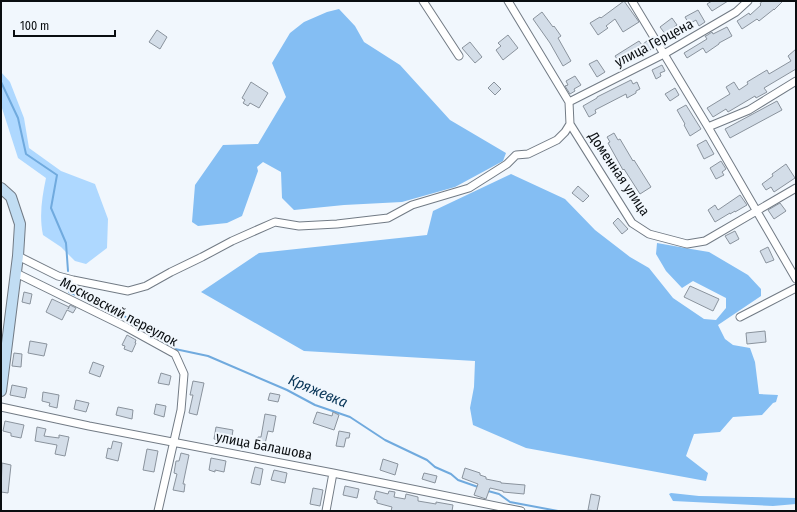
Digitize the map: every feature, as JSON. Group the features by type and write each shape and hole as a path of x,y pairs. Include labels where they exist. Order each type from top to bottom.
{"street":[{"path":"423,1 459,56"},
{"path":"508,1 569,102"},
{"path":"632,1 708,127 796,279"},
{"name":"улица Герцена","path":"569,102 664,54 736,12 748,1"},
{"path":"708,127 749,110 796,81"},
{"name":"Доменная улица","path":"569,102 570,124 632,223 649,234 687,244 705,241 796,188"},
{"path":"18,256 58,276 128,291 146,286 232,241 275,222 299,226 337,224 388,218 412,205 469,188 507,164 516,155 528,154 557,140 570,124"},
{"path":"1,188 11,197 20,224 18,256 1,391"},
{"name":"Московский переулок","path":"16,273 126,327 176,354 184,374 181,410 158,511"},
{"path":"740,317 796,288"},
{"name":"улица Балашова","path":"1,407 333,473 496,509 522,511"},
{"path":"326,511 333,473"}],"shaded area":[{"path":"339,9 355,26 364,42 400,65 450,120 506,153 503,161 455,187 402,202 344,205 294,210 282,198 281,172 263,162 257,167 258,171 242,216 227,223 198,226 192,222 195,185 223,145 258,144 286,97 272,63 290,33 304,22 327,12"},
{"path":"1,72 10,82 24,118 29,148 61,171 95,184 108,219 107,248 86,264 75,261 61,247 43,235 41,221 43,192 46,178 18,158 1,105"},
{"path":"511,174 565,199 595,230 630,257 649,268 673,298 704,319 716,320 726,308 726,298 693,281 682,288 666,271 656,254 657,243 709,252 748,275 761,289 761,296 718,325 725,339 733,345 750,348 755,362 759,394 778,395 776,402 773,403 762,415 733,417 720,432 694,434 686,456 708,473 706,481 526,448 473,425 470,408 474,387 475,361 304,351 201,292 259,253 427,235 433,211"},
{"path":"669,494 699,496 796,498 796,504 773,506 673,501"}],"building":[{"path":"624,1 639,22 623,32 615,19 606,26 608,28 598,35 590,23 600,17 601,18"},
{"path":"712,1 728,1 712,11 707,4"},
{"path":"762,1 783,1 759,21 757,19 742,29 737,21 749,13 750,15 761,5 760,4"},
{"path":"698,10 705,22 699,26 696,20 689,24 685,17"},
{"path":"542,12 561,36 558,38 571,61 563,66 550,43 533,19"},
{"path":"672,18 677,25 674,27 675,29 666,35 660,27"},
{"path":"727,27 732,36 719,43 706,53 703,48 687,58 684,53 707,39 705,36"},
{"path":"157,30 167,37 160,49 149,42"},
{"path":"508,35 518,48 503,60 496,50 501,46 498,43"},
{"path":"648,40 653,48 638,58 636,55 621,65 615,56 639,41 642,45"},
{"path":"470,42 482,57 475,63 462,48"},
{"path":"796,49 796,69 764,88 767,92 756,98 755,96 728,112 726,109 713,117 707,108 730,94 726,87 734,82 739,90 748,84 747,82 767,70 769,74 791,61 788,56"},
{"path":"597,60 605,72 597,77 589,64"},
{"path":"662,65 665,71 660,73 661,76 656,79 652,70"},
{"path":"575,76 581,85 574,89 575,91 570,94 565,86 568,85 566,81"},
{"path":"631,80 633,84 637,82 640,89 636,91 636,93 627,98 626,94 595,110 596,113 589,117 583,106 597,97"},
{"path":"251,82 268,93 259,108 250,103 248,106 243,103 245,100 242,98"},
{"path":"494,82 501,89 495,95 488,88"},
{"path":"675,88 679,95 670,101 665,94"},
{"path":"777,101 782,110 730,138 725,129"},
{"path":"686,105 701,129 690,136 677,110"},
{"path":"614,133 618,140 620,139 651,187 640,194 624,169 623,170 608,143 610,142 607,137"},
{"path":"706,140 714,154 704,159 697,145"},
{"path":"721,161 726,169 722,172 724,175 716,179 710,168"},
{"path":"786,164 795,178 774,192 771,187 766,190 762,184 773,176 772,174"},
{"path":"578,186 589,196 583,202 572,193"},
{"path":"740,195 747,205 715,222 708,210 715,205 718,210"},
{"path":"780,203 786,211 774,219 768,210"},
{"path":"618,218 628,229 622,234 613,223"},
{"path":"735,231 739,239 730,244 725,236"},
{"path":"768,247 774,260 766,263 760,251"},
{"path":"690,286 719,299 713,311 684,297"},
{"path":"24,292 32,294 30,304 22,302"},
{"path":"52,299 69,307 70,305 76,308 73,313 67,310 62,320 46,312"},
{"path":"765,331 766,342 747,344 746,333"},
{"path":"127,335 136,340 132,352 124,349 125,346 122,345"},
{"path":"30,341 47,344 44,356 28,353"},
{"path":"14,353 22,354 21,367 12,366"},
{"path":"93,362 104,366 100,377 89,373"},
{"path":"161,373 171,376 169,385 158,383"},
{"path":"193,381 204,383 197,415 189,413 193,395 190,395"},
{"path":"12,385 27,388 25,398 10,395"},
{"path":"43,392 59,395 57,408 49,406 50,403 42,401"},
{"path":"270,393 280,395 278,402 268,400"},
{"path":"76,400 89,403 86,412 74,409"},
{"path":"156,404 166,406 164,417 154,414"},
{"path":"118,407 133,410 132,419 116,415"},
{"path":"317,412 332,416 333,412 339,415 334,430 313,423"},
{"path":"265,414 276,416 273,432 268,431 264,448 256,447 258,437 261,437"},
{"path":"5,421 24,425 21,438 11,436 11,433 3,431"},
{"path":"37,427 46,429 44,436 59,438 59,435 69,437 65,456 55,454 57,445 35,441"},
{"path":"216,427 233,430 231,442 214,439"},
{"path":"339,431 350,433 349,438 346,438 344,447 336,446"},
{"path":"113,441 122,443 118,461 106,458 108,448 111,449"},
{"path":"147,449 158,451 154,472 143,470"},
{"path":"181,453 189,455 183,484 185,484 184,492 173,490 177,474 174,473 176,461 179,461"},
{"path":"211,458 226,461 224,472 209,470"},
{"path":"383,459 398,464 395,475 380,470"},
{"path":"2,463 11,465 8,493 1,492"},
{"path":"255,467 263,469 260,485 251,483"},
{"path":"465,468 480,473 480,475 486,477 486,479 501,483 525,485 524,494 503,492 490,488 486,499 474,495 478,484 462,478"},
{"path":"274,470 287,473 285,483 271,480"},
{"path":"424,473 437,476 435,483 422,479"},
{"path":"345,486 359,489 357,498 343,495"},
{"path":"313,488 323,490 320,506 310,504"},
{"path":"376,491 388,494 389,491 395,492 394,497 405,499 406,494 418,497 418,501 453,505 452,511 391,511 392,507 377,503 377,500 374,499"},
{"path":"591,494 600,496 597,511 588,510"}],"waterway":[{"name":"Кряжевка","path":"1,82 18,118 26,154 57,175 51,208 66,243 68,271"},
{"name":"Кряжевка","path":"69,292 144,325 175,349 208,356 287,390 315,405 350,417 385,440 427,460 435,467 451,474 458,480 478,487"},
{"name":"Кряжевка","path":"488,491 499,494 510,502 558,511"}]}
